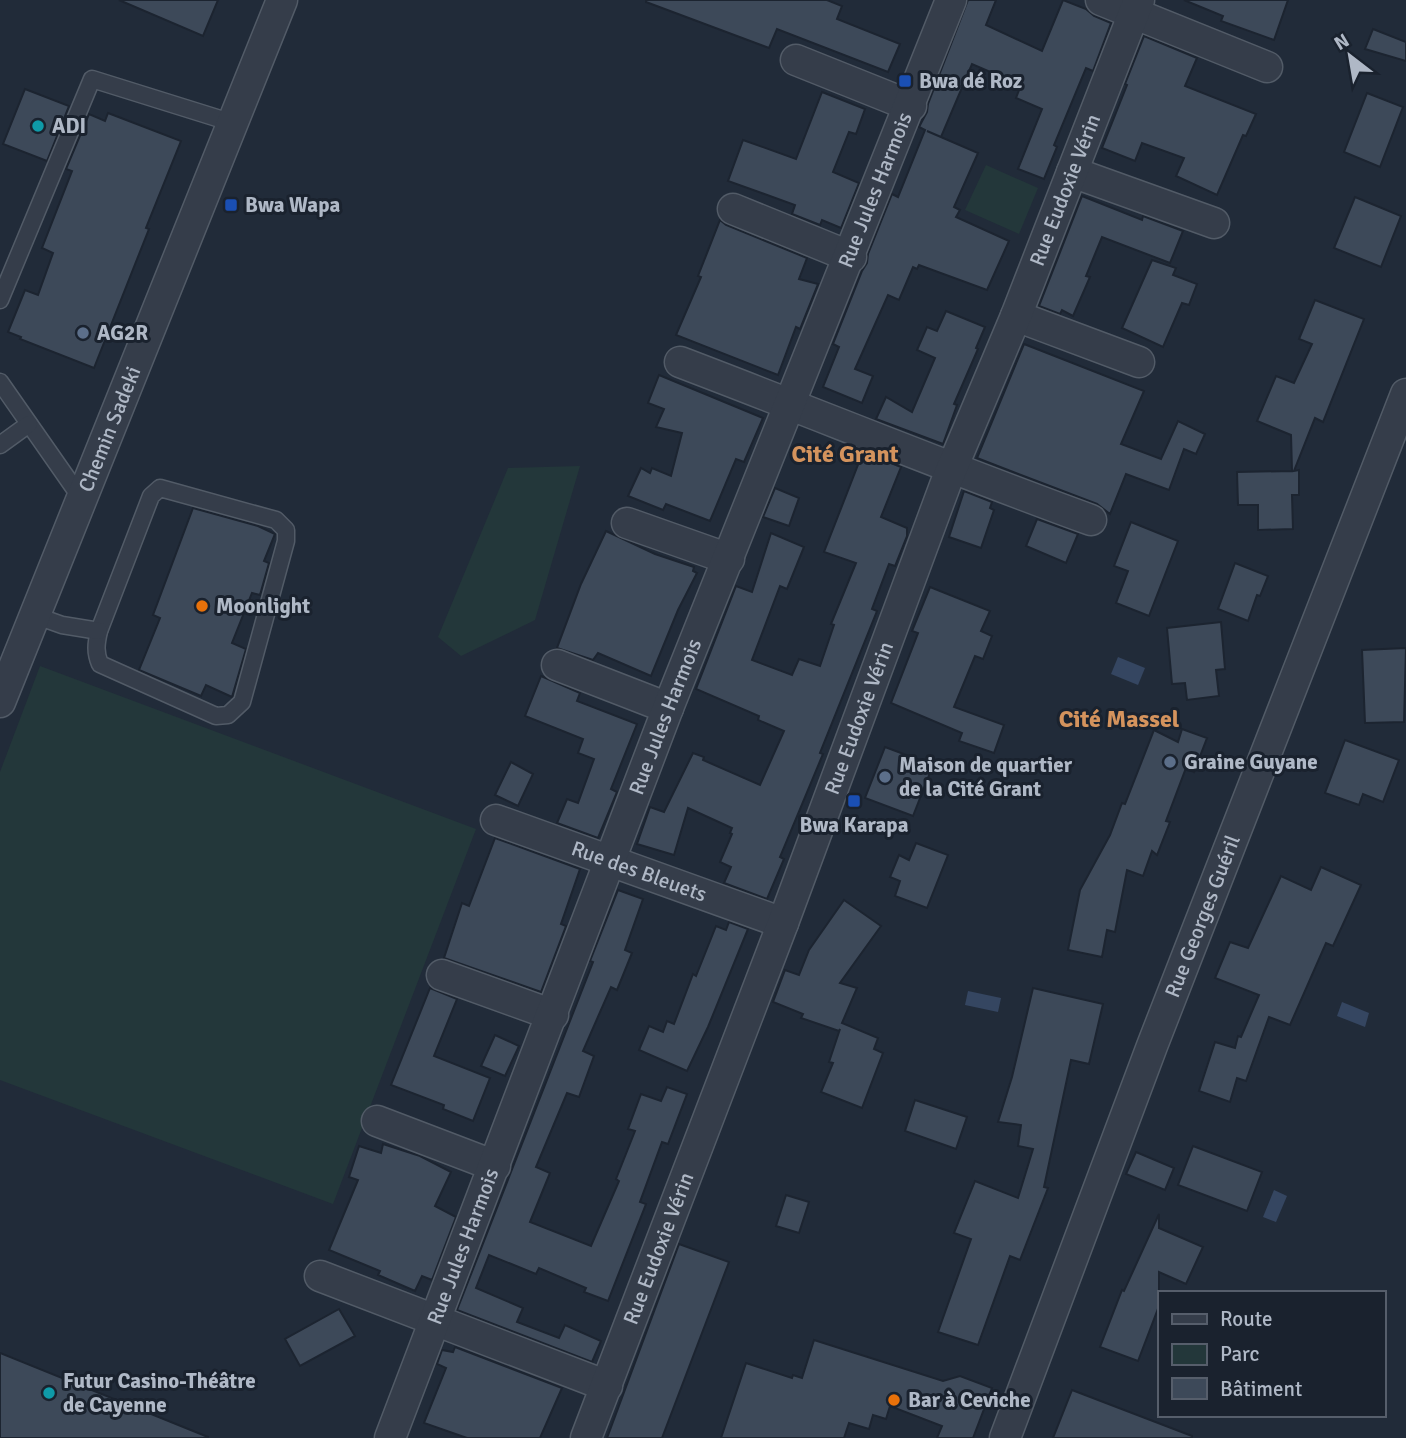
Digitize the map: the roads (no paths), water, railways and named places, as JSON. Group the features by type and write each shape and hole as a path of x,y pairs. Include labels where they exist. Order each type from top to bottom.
{"street":[{"name":"Chemin Sadeki","path":"0,702 282,0"},
{"name":"Rue Jules Harmois","path":"390,1438 668,708 911,106 951,0"},
{"path":"1101,0 1137,6 1267,67"},
{"name":"Rue Eudoxie Vérin","path":"586,1438 783,923 951,469 1016,316 1137,6"},
{"path":"796,60 911,106"},
{"path":"1072,172 1214,223"},
{"path":"733,209 850,257"},
{"path":"1016,316 1139,362"},
{"path":"680,362 790,403 951,469 1091,520"},
{"name":"Rue Georges Guéril","path":"1005,1438 1152,1046 1406,394"},
{"path":"627,523 729,559"},
{"path":"557,665 668,708"},
{"name":"Rue des Bleuets","path":"496,820 783,923"},
{"path":"442,975 553,1015"},
{"path":"377,1121 495,1166"},
{"path":"320,1276 607,1386"}],"lane":[{"path":"0,300 92,79 233,123"},
{"path":"0,382 81,498"},
{"path":"0,445 29,424"},
{"path":"160,488 276,520 286,530 286,541 242,702 229,715 216,716 100,664 95,647 99,631 151,496 160,488"},
{"path":"34,615 62,625 99,631"}],"water":[{"path":"1118,657 1145,668 1138,685 1111,674"},
{"path":"968,991 1001,998 998,1012 965,1005"},
{"path":"1342,1002 1369,1013 1365,1027 1337,1016"},
{"path":"1274,1190 1287,1196 1276,1222 1263,1217"}],"place":[{"name":"Bwa dé Roz","path":"905,81"},
{"name":"ADI","path":"38,126"},
{"name":"Bwa Wapa","path":"231,205"},
{"name":"AG2R","path":"83,333"},
{"name":"Moonlight","path":"202,606"},
{"name":"Graine Guyane","path":"1170,762"},
{"name":"Maison de quartier de la Cité Grant","path":"885,777"},
{"name":"Bwa Karapa","path":"854,801"},
{"name":"Futur Casino-Théâtre de Cayenne","path":"49,1393"},
{"name":"Bar à Ceviche","path":"894,1400"}],"district":[{"name":"Cité Grant","path":"845,454"},
{"name":"Cité Massel","path":"1119,719"}]}
